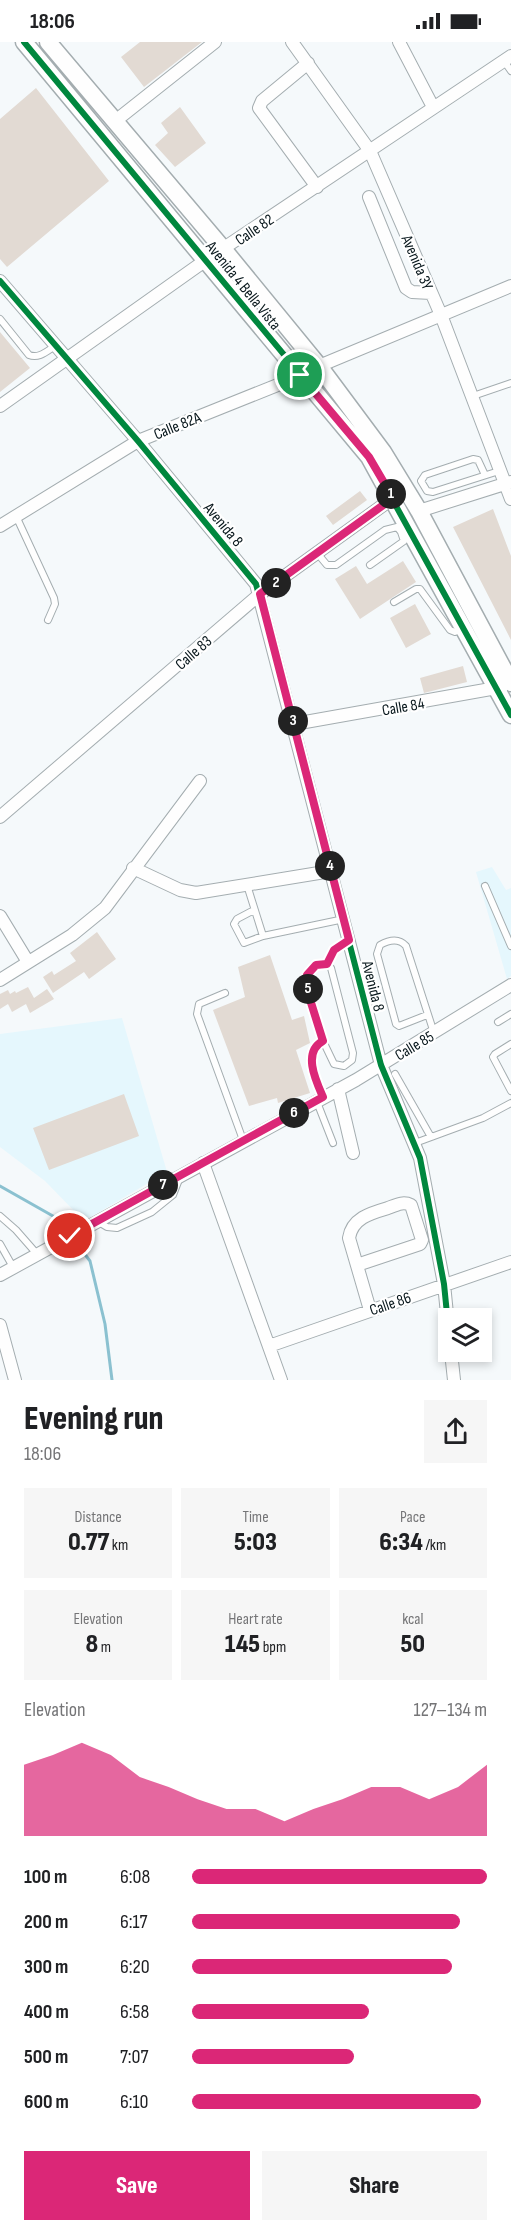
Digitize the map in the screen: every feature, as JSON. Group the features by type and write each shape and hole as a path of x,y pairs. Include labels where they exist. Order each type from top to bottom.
{"street":[{"name":"Avenida 4 Bella Vista","path":"24,42 369,457 465,629 504,678"},
{"name":"Avenida 4 Bella Vista","path":"48,42 319,366 383,452 419,511 504,678 511,715"},
{"path":"114,122 215,42"},
{"name":"Avenida 3Y","path":"292,42 370,151 441,315 499,471 508,483 511,499"},
{"path":"399,42 433,107"},
{"name":"Calle 82","path":"0,406 65,358 433,107 509,62"},
{"path":"308,63 262,101 259,108 317,187"},
{"path":"369,197 406,288 412,292 431,293"},
{"name":"Avenida 8","path":"0,281 138,441 256,584 381,1065 416,1143 420,1158 446,1308"},
{"path":"319,366 511,286"},
{"name":"Calle 82A","path":"0,526 138,441 300,375"},
{"path":"419,511 508,483"},
{"name":"Calle 83","path":"0,817 260,594 393,498"},
{"name":"Calle 84","path":"294,724 504,678"},
{"path":"0,980 72,935 105,908 200,781"},
{"path":"133,868 188,892 196,893 332,872"},
{"path":"0,916 28,962"},
{"name":"Calle 85","path":"0,1275 381,1065 511,985"},
{"path":"338,1089 353,1153"},
{"path":"203,1163 281,1380"},
{"path":"357,1265 420,1244 422,1240 411,1205 403,1203 368,1214 352,1228 349,1238 370,1310"},
{"name":"Calle 86","path":"269,1346 511,1262"},
{"path":"0,1325 15,1380"},
{"path":"452,1362 454,1380"}],"lane":[{"path":"0,319 34,357 40,356 55,346"},
{"path":"472,397 511,383"},
{"path":"484,475 479,463 473,459 425,475 421,482 423,488 430,492 499,471"},
{"path":"16,515 54,598 55,604 48,620"},
{"path":"317,552 327,565 336,565 385,530 397,527 404,541 370,564"},
{"path":"394,603 416,589 420,589 450,630 455,632 465,629"},
{"path":"247,885 263,936"},
{"path":"485,886 511,946"},
{"path":"254,910 237,919 234,924 244,943 263,936 344,919"},
{"path":"327,964 334,950 349,940"},
{"path":"427,1015 399,1026 396,1024 377,954 380,945 400,941 406,946 434,1034"},
{"path":"321,963 331,968 353,1053 352,1060 344,1065 334,1064 323,1041 306,979 312,968 321,963"},
{"path":"225,993 199,1005 197,1014 243,1140"},
{"path":"498,1022 511,1014"},
{"path":"323,1041 315,1047 312,1055 320,1099 333,1143"},
{"path":"511,1044 493,1057 511,1091"},
{"path":"395,1074 431,1137"},
{"path":"416,1143 483,1118 511,1103"},
{"path":"97,1221 107,1227 117,1228 152,1212 173,1195 181,1175"},
{"path":"0,1216 37,1254"},
{"path":"0,1227 8,1222"},
{"path":"0,1244 13,1267"}],"shaded area":[{"path":"492,867 506,890 511,888 511,976 507,979 476,872"},
{"path":"122,1018 167,1172 84,1221 45,1181 0,1147 0,1034"}],"building":[{"path":"140,42 202,42 144,87 121,57"},
{"path":"36,88 109,181 7,267 0,259 0,119"},
{"path":"180,107 206,143 175,167 155,145 168,133 161,123"},
{"path":"0,332 30,368 0,392"},
{"path":"360,491 367,500 333,525 326,516"},
{"path":"493,509 511,556 511,640 453,527"},
{"path":"403,561 416,582 360,619 335,579 356,566 367,584"},
{"path":"415,604 431,634 406,648 390,618"},
{"path":"463,666 467,682 424,693 420,678"},
{"path":"97,932 116,959 89,979 84,972 53,993 43,977 52,971 54,975 76,961 70,953"},
{"path":"270,955 292,1020 304,1016 310,1043 296,1050 310,1093 278,1103 277,1098 249,1106 213,1010 245,997 238,967"},
{"path":"28,987 34,998 47,989 54,999 30,1013 26,1004 12,1012 8,1004 0,1009 0,994 8,990 10,994 15,991 16,993"},
{"path":"124,1094 139,1136 49,1170 33,1128"}],"waterway":[{"path":"0,1186 60,1220 70,1235"},
{"path":"74,1240 90,1261 105,1324 112,1380"}],"cycle path":[{"path":"24,42 369,457 511,715"},
{"path":"0,281 138,441 256,584 381,1065 420,1158 446,1308"}],"route":[{"path":"70,1236 323,1097 315,1077 312,1051 323,1041 306,979 308,971 321,963 327,964 334,950 349,940 260,594 393,498 369,457 300,375"}]}
